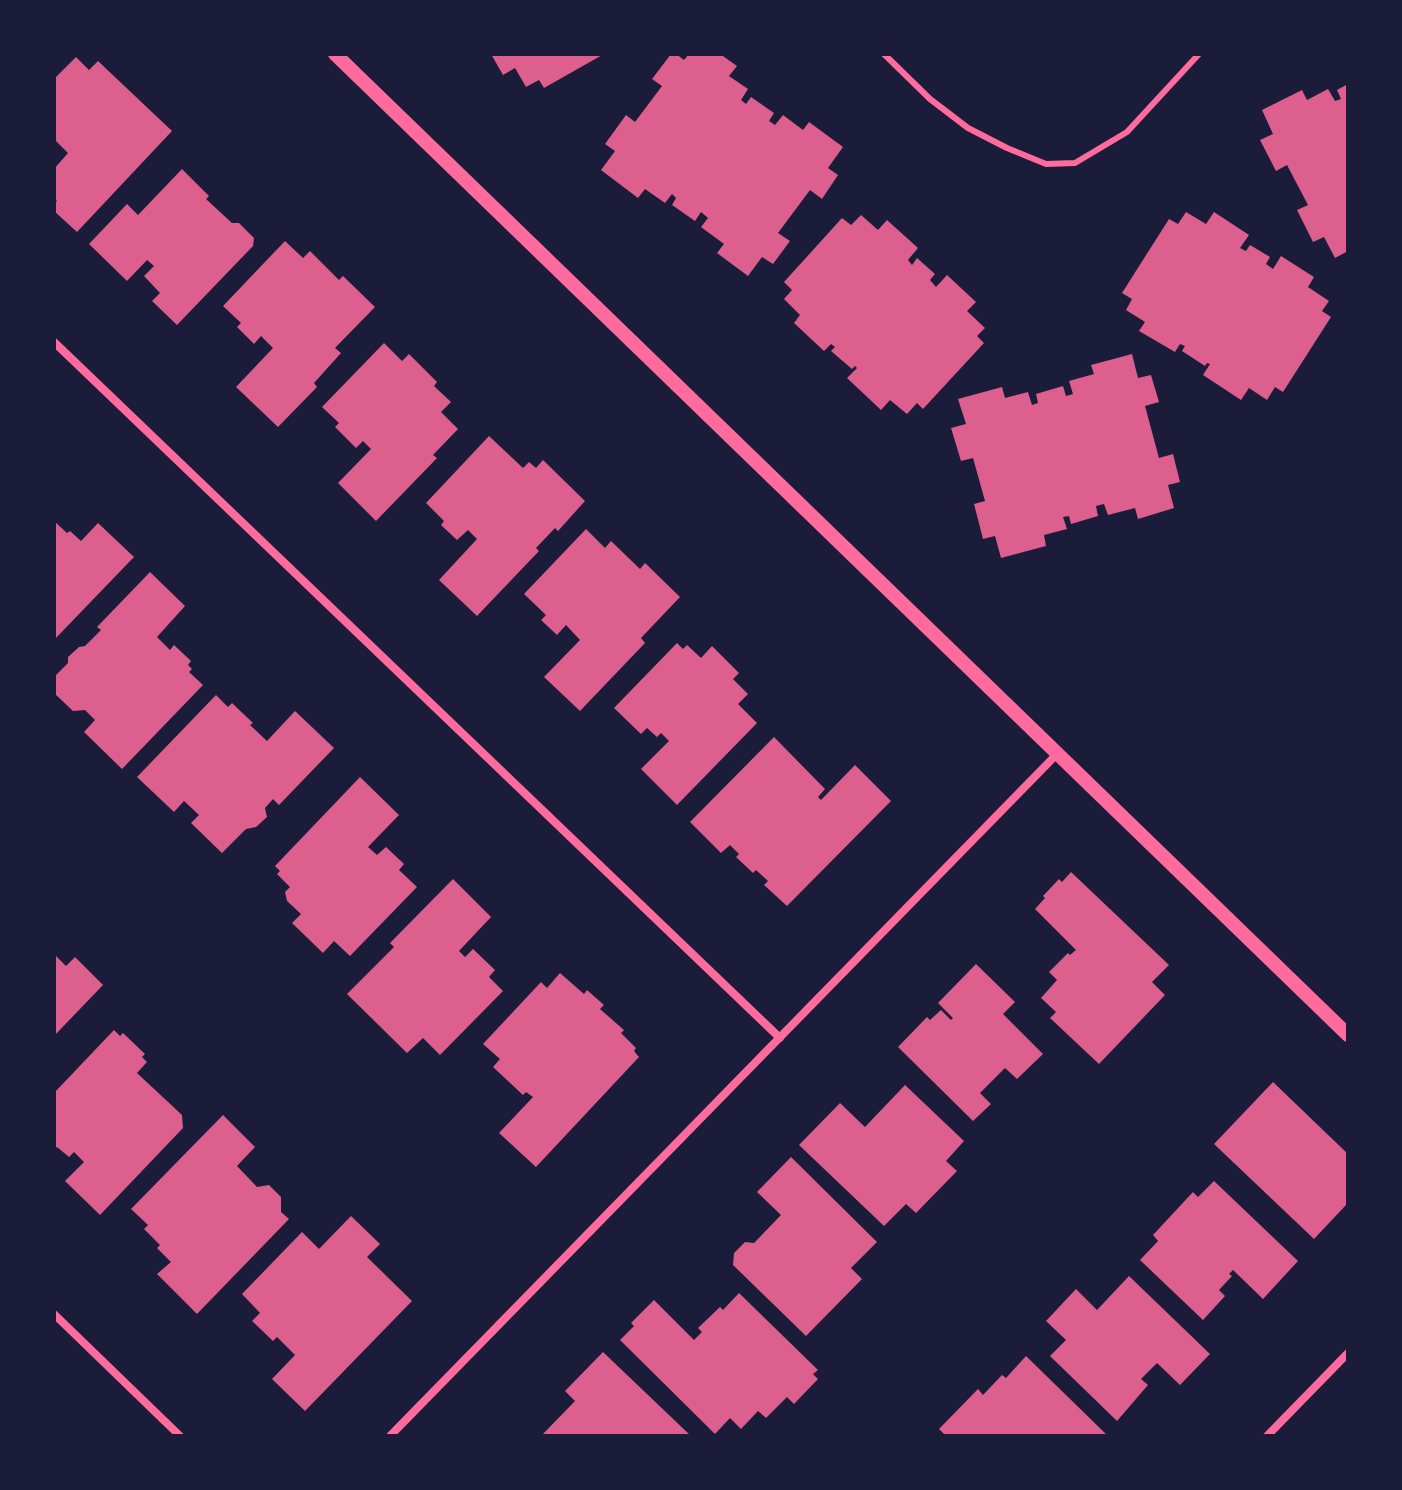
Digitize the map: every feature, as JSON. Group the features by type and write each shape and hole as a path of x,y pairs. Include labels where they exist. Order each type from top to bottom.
{"street":[{"path":"335,54 1348,1035"},
{"path":"54,342 780,1038"},
{"path":"390,1436 1057,754"},
{"path":"54,1314 180,1436"},
{"path":"1267,1436 1348,1353"}],"lane":[{"path":"884,54 930,99 968,128 1046,164 1075,163 1127,132 1199,54"}],"building":[{"path":"491,54 604,54 544,88 539,80 526,87 515,68 503,75"},
{"path":"671,54 684,60 689,54 720,54 737,66 729,76 748,89 741,100 746,104 751,97 774,113 769,121 775,125 783,115 803,130 809,122 843,147 828,168 838,175 822,199 810,190 778,233 790,241 773,264 762,257 748,276 717,253 724,244 701,227 708,218 701,212 695,221 672,205 676,198 672,194 665,203 645,189 638,198 601,170 615,151 605,144 626,115 635,122 662,86 652,79"},
{"path":"76,57 89,70 98,61 172,131 77,232 54,211 57,201 54,198 54,169 68,153 54,139 54,79"},
{"path":"1348,84 1348,251 1335,258 1324,237 1313,242 1297,210 1308,205 1287,165 1276,171 1260,140 1273,134 1262,110 1302,90 1307,100 1328,89 1335,101 1341,99 1337,90"},
{"path":"182,169 209,196 206,199 254,238 253,246 177,325 152,301 160,293 144,276 154,266 147,260 127,281 89,244 127,204 138,215"},
{"path":"1186,212 1206,224 1214,212 1249,235 1240,248 1246,251 1250,245 1270,257 1266,264 1273,269 1281,256 1314,277 1308,287 1329,301 1322,311 1331,317 1283,392 1275,387 1267,400 1249,388 1241,400 1203,375 1210,364 1205,366 1182,351 1185,346 1180,344 1175,352 1139,331 1145,322 1126,310 1132,299 1122,293 1169,219 1178,224"},
{"path":"861,215 878,230 887,220 918,248 908,260 912,265 917,258 935,274 930,280 936,287 947,275 976,302 967,311 985,328 977,336 984,343 923,409 917,403 907,414 890,400 881,410 847,378 857,368 852,369 831,351 835,347 831,344 824,351 794,323 800,315 784,299 792,290 784,282 842,218 851,225"},
{"path":"285,241 303,258 310,251 339,280 343,276 375,307 335,348 341,353 314,383 317,387 278,427 236,387 273,348 261,336 254,344 237,327 241,323 223,306"},
{"path":"384,343 402,361 409,354 437,382 434,386 451,402 441,412 458,429 433,455 437,458 376,521 338,483 371,449 363,441 356,448 335,427 339,423 322,407"},
{"path":"1132,354 1138,378 1151,375 1159,402 1145,406 1159,458 1173,454 1180,482 1168,485 1174,508 1138,519 1135,508 1108,515 1104,504 1096,506 1098,516 1071,524 1069,516 1063,517 1067,529 1044,535 1046,546 1001,558 995,536 983,539 974,504 985,501 973,458 961,461 951,428 966,424 958,399 1002,387 1005,398 1028,392 1032,405 1038,403 1036,394 1063,386 1066,396 1073,394 1069,381 1094,374 1091,365"},
{"path":"489,436 523,468 529,462 536,468 543,460 585,501 558,531 555,528 536,548 539,551 477,616 439,580 477,539 468,530 457,540 441,525 444,521 426,503"},
{"path":"54,521 81,541 98,523 134,557 54,640"},
{"path":"586,529 605,548 611,541 640,569 645,563 680,597 641,638 645,643 580,711 544,677 580,640 566,625 557,635 541,620 546,615 524,594"},
{"path":"150,572 185,606 157,637 170,650 174,645 191,661 188,665 192,669 189,672 203,685 122,769 84,732 95,720 85,710 73,711 54,693 54,677 68,663 68,657 101,630 97,627"},
{"path":"677,643 683,649 687,645 701,658 712,646 739,673 733,679 748,694 738,704 757,723 677,805 641,769 669,741 661,733 657,737 647,728 641,734 614,708"},
{"path":"216,695 228,707 232,703 267,741 295,711 334,748 279,805 273,799 265,808 267,817 256,827 246,829 222,853 191,823 199,815 184,801 174,812 137,777"},
{"path":"774,737 825,789 818,797 821,800 855,765 891,801 787,906 764,885 768,881 756,870 753,873 736,857 739,854 730,845 721,853 690,822"},
{"path":"360,777 399,815 368,847 377,855 386,847 404,864 399,870 417,887 350,956 334,941 323,953 292,923 301,914 287,901 285,892 290,887 277,874 280,871 275,866"},
{"path":"1071,872 1169,965 1152,982 1165,995 1099,1064 1050,1018 1056,1012 1041,998 1057,980 1049,972 1068,953 1070,955 1076,950 1035,909 1059,879 1062,882"},
{"path":"453,879 491,917 459,951 465,957 473,949 495,970 489,977 503,991 440,1055 423,1038 407,1053 347,994 394,947 390,943"},
{"path":"54,954 66,966 75,957 103,985 54,1036"},
{"path":"976,964 1015,1002 1003,1014 1043,1054 1017,1079 1005,1068 980,1093 991,1104 973,1121 898,1047 927,1017 930,1020 941,1010 951,1020 953,1018 938,1003"},
{"path":"560,973 584,994 587,990 604,1005 600,1009 624,1030 621,1033 636,1048 634,1051 639,1057 536,1167 499,1133 533,1097 526,1092 523,1095 493,1067 500,1059 483,1044 541,982 547,988"},
{"path":"114,1030 120,1036 123,1033 145,1054 142,1057 147,1062 137,1073 182,1115 183,1128 100,1215 65,1181 84,1162 74,1152 69,1157 57,1147 54,1150 54,1093"},
{"path":"1273,1082 1348,1154 1348,1208 1346,1205 1314,1239 1214,1144"},
{"path":"905,1085 964,1141 946,1161 957,1171 916,1213 906,1204 884,1226 799,1145 840,1103 865,1127"},
{"path":"223,1115 255,1147 237,1166 257,1187 269,1185 281,1197 281,1212 289,1219 197,1314 157,1274 171,1262 144,1229 148,1225 131,1209"},
{"path":"791,1157 877,1242 851,1268 862,1279 806,1336 733,1265 734,1253 745,1242 754,1243 781,1215 757,1192"},
{"path":"1214,1181 1298,1261 1263,1299 1233,1270 1229,1274 1232,1276 1219,1290 1225,1296 1203,1320 1140,1260 1158,1241 1153,1235 1193,1192 1198,1197"},
{"path":"351,1216 380,1244 367,1257 412,1301 305,1411 272,1379 295,1355 277,1337 273,1341 252,1321 260,1313 242,1294 302,1232 319,1249"},
{"path":"1129,1276 1210,1354 1180,1385 1157,1363 1141,1379 1148,1385 1117,1421 1050,1356 1066,1340 1046,1321 1076,1289 1097,1310"},
{"path":"739,1293 818,1370 813,1374 818,1379 794,1404 787,1397 766,1418 758,1411 741,1429 730,1418 715,1434 620,1340 634,1326 631,1323 654,1300 694,1340 702,1332 698,1328 720,1307 723,1310"},
{"path":"603,1352 691,1436 541,1436 575,1401 565,1391"},
{"path":"1026,1356 1108,1436 946,1436 939,1429 978,1389 983,1395 1002,1375 1006,1378"}]}
